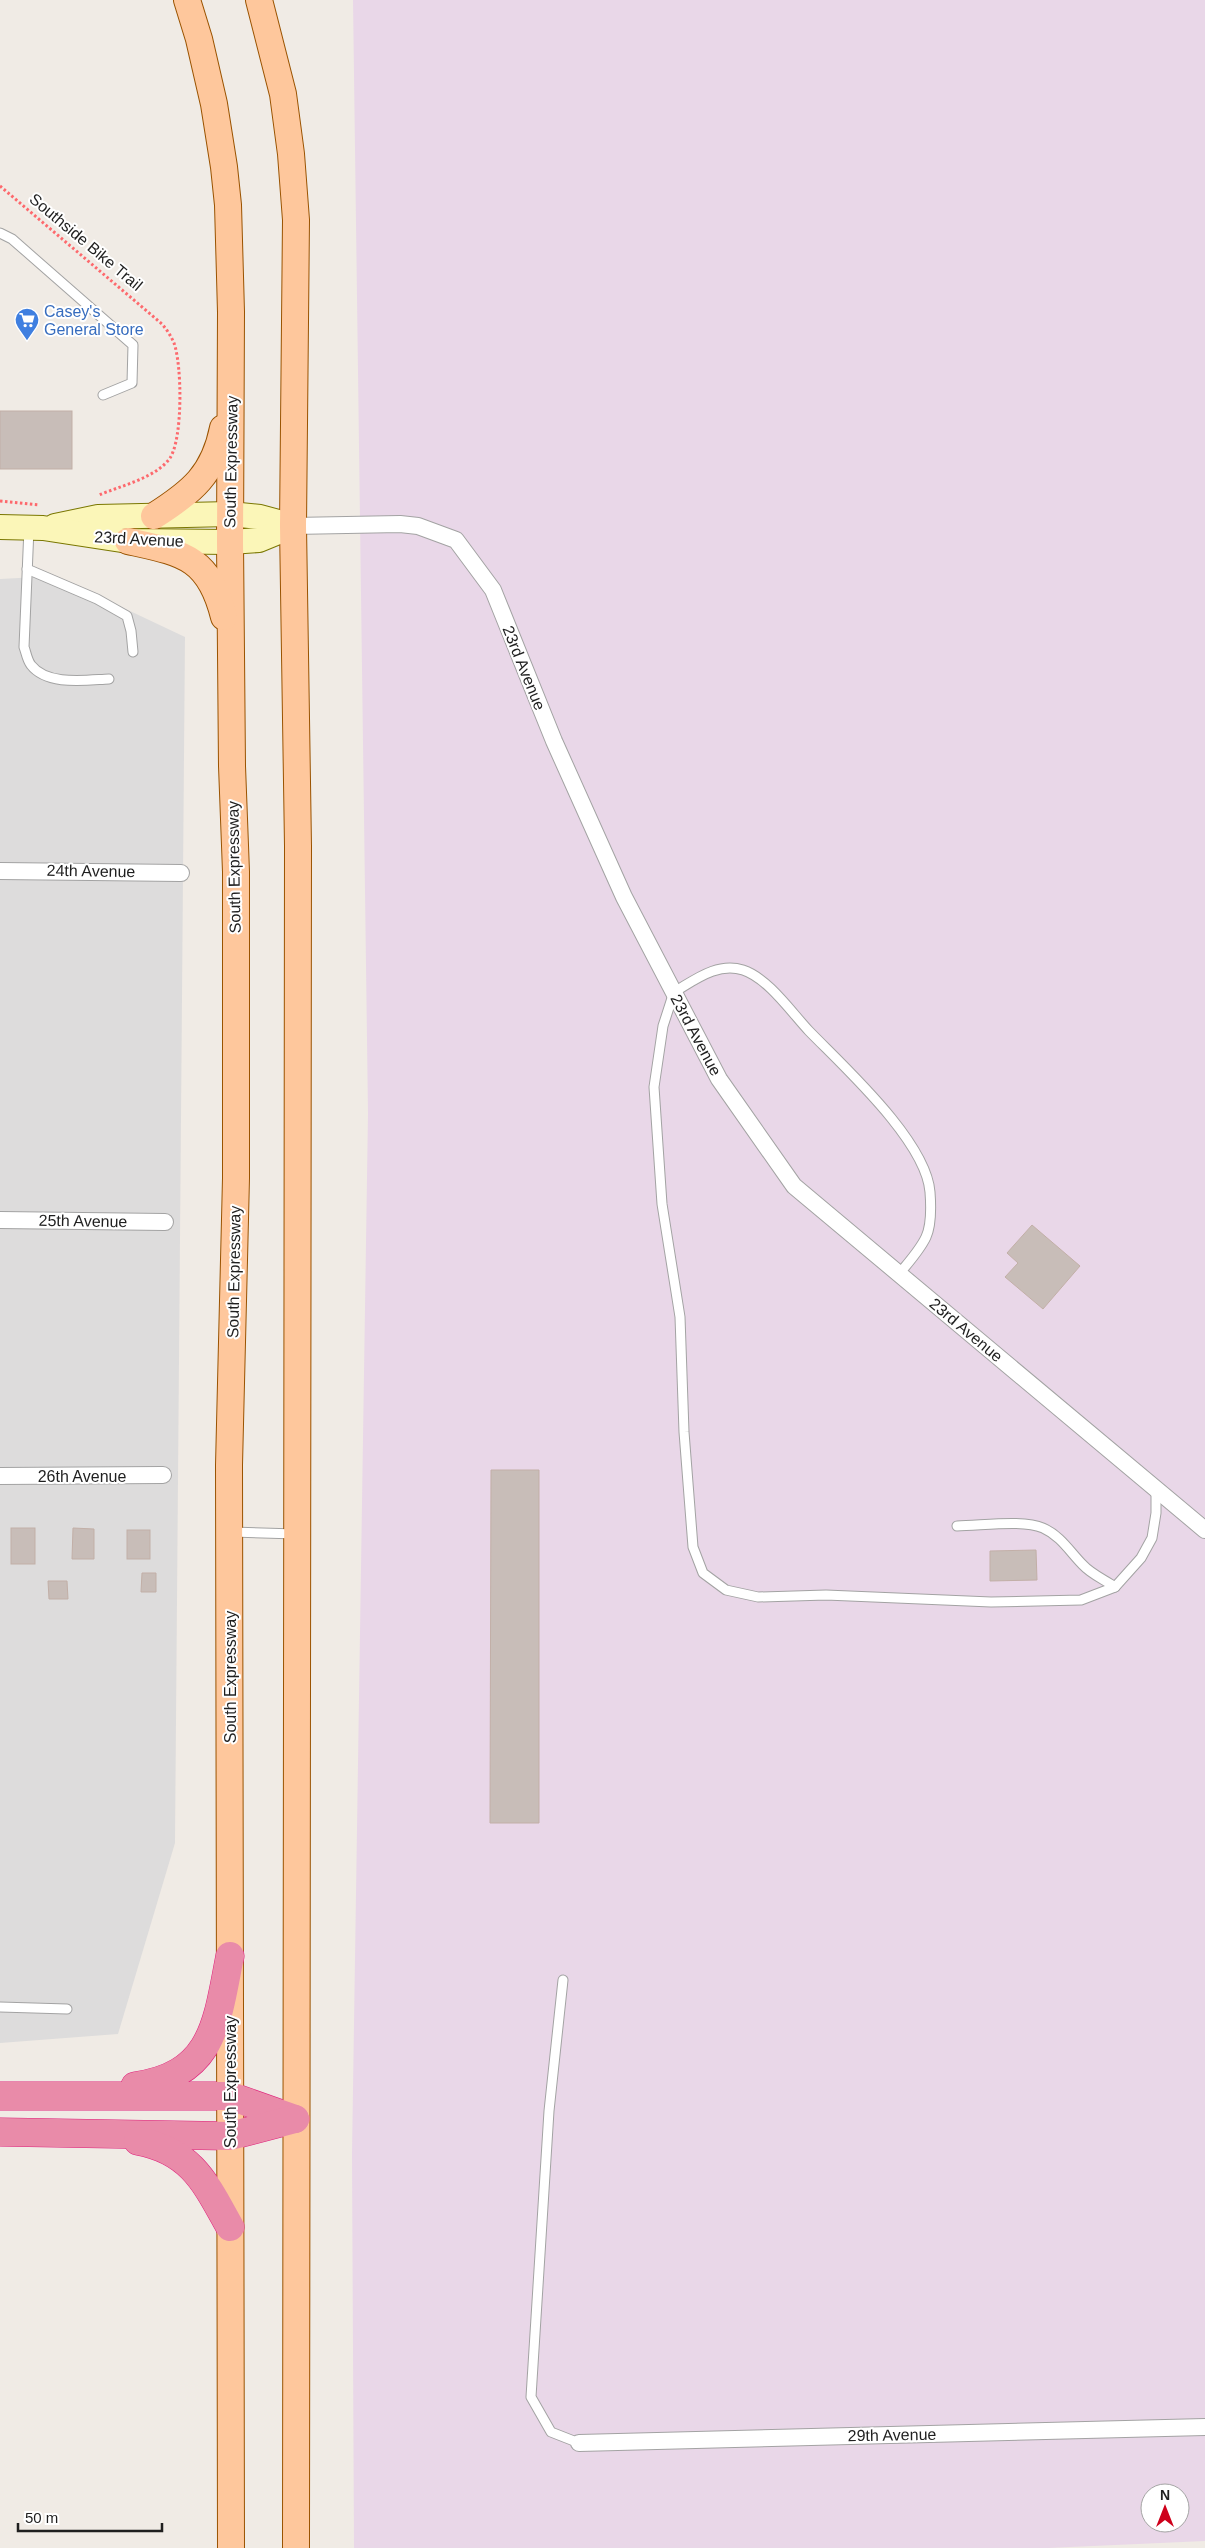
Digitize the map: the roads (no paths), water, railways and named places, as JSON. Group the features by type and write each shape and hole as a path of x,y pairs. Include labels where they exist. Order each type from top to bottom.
{"highway":[{"path":"61,2097 141,2086 167,2079 187,2067 202,2052 217,2022 230,1956"},
{"path":"0,2096 230,2096 295,2119"},
{"path":"0,2132 230,2136 295,2119"},
{"path":"77,2132 152,2144 180,2156 204,2180 230,2227"}],"main road":[{"name":"South Expressway","path":"187,0 214,104 228,205 231,386 232,766 236,872 236,1178 229,1532 231,2548"},
{"path":"259,0 283,94 292,154 296,220 293,526 298,846 295,2119 296,2548"},
{"path":"154,516 181,499 198,484 209,470 220,444 231,386"},
{"name":"23rd Avenue","path":"0,527 39,520 230,514 260,516 293,526"},
{"name":"23rd Avenue","path":"39,520 128,541 230,542 259,540 293,526"},
{"path":"128,541 183,555 200,566 221,603 231,645"}],"street":[{"name":"23rd Avenue","path":"293,526 400,524 418,526 456,540 493,590 554,741 624,897 720,1079 794,1186 1205,1530"},
{"name":"24th Avenue","path":"0,871 181,873"},
{"name":"25th Avenue","path":"0,1220 165,1222"},
{"name":"26th Avenue","path":"0,1476 164,1475"},
{"name":"29th Avenue","path":"579,2443 1205,2427"}],"lane":[{"path":"0,233 12,239 133,345 132,383 103,396"},
{"path":"39,520 27,569 24,646 30,663 39,673 57,679 110,679"},
{"path":"27,569 97,599 127,616 131,630 133,652"},
{"path":"899,1274 926,1237 930,1191 927,1174 908,1142 874,1096 771,990 744,970 726,968 710,971 674,992 663,1026 654,1087 662,1204 680,1317 684,1432 693,1547 703,1573 726,1590 758,1597 826,1595 1035,1602 1081,1600 1115,1587 1141,1558 1152,1538 1156,1513 1156,1488"},
{"path":"958,1526 1024,1525 1042,1528 1065,1545 1083,1566 1115,1587"},
{"path":"229,1532 296,1534"},
{"path":"563,1980 549,2111 531,2397 551,2432 579,2443"},
{"path":"0,2007 66,2010"}],"place":[{"name":"Casey's General Store","path":"27,341"}]}
